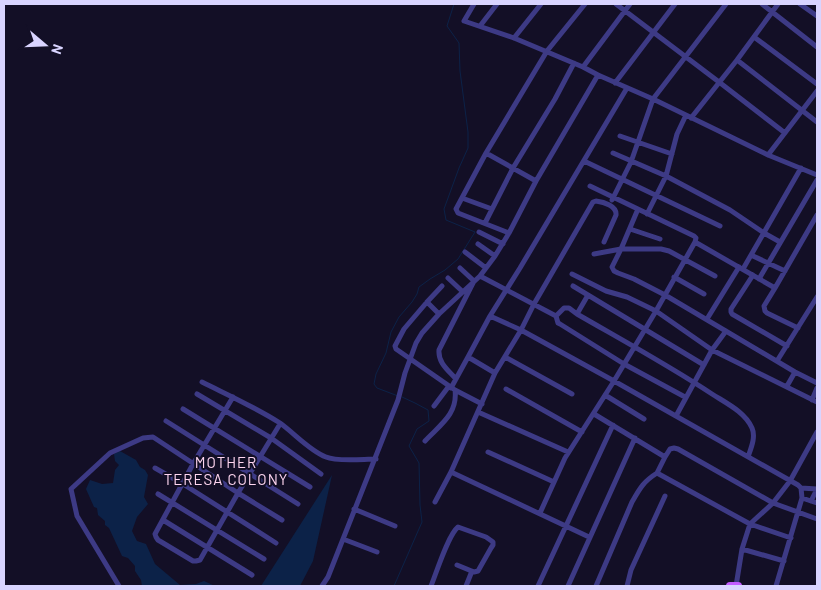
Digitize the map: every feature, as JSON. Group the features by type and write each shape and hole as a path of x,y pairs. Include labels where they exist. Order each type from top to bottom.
{"main road":[{"path":"730,586 737,586"}],"street":[{"path":"474,4 464,21 547,51 653,99 768,155 817,175"},
{"path":"480,26 497,4"},
{"path":"514,38 541,4"},
{"path":"509,233 456,209 486,153 547,51 585,4"},
{"path":"616,4 784,133"},
{"path":"583,67 630,4"},
{"path":"615,83 675,4"},
{"path":"610,205 631,162 653,99 726,4"},
{"path":"762,4 817,47"},
{"path":"647,214 666,176 678,134 689,116 737,60 778,4"},
{"path":"800,4 817,16"},
{"path":"754,37 817,84"},
{"path":"737,60 817,122"},
{"path":"485,223 513,168 555,99 574,63"},
{"path":"322,586 328,577 354,509 376,459 418,338 439,314 480,276 495,256 598,75"},
{"path":"434,406 452,388 490,316 627,88"},
{"path":"768,155 817,91"},
{"path":"620,136 672,154"},
{"path":"486,153 536,181"},
{"path":"613,153 666,176 730,210 780,242"},
{"path":"584,161 720,226"},
{"path":"707,319 741,268 752,255 801,168"},
{"path":"759,279 817,180"},
{"path":"540,513 568,452 594,414 644,328 656,311 696,238 590,186"},
{"path":"462,198 492,209"},
{"path":"435,502 451,472 495,373 596,201 610,205 617,211 604,242"},
{"path":"638,209 613,266 614,272 634,279 665,295 795,372 817,383"},
{"path":"798,328 767,313 764,306 817,214"},
{"path":"630,228 660,239"},
{"path":"479,232 503,244"},
{"path":"695,242 776,288"},
{"path":"478,244 495,256"},
{"path":"594,254 621,249 665,250 714,276"},
{"path":"465,252 486,268"},
{"path":"752,255 785,271"},
{"path":"460,268 474,281"},
{"path":"572,274 606,291 627,297 656,311 712,350 815,401 817,388"},
{"path":"753,275 730,312 787,346"},
{"path":"480,276 556,316 558,323 624,364 685,397"},
{"path":"674,277 704,294"},
{"path":"448,278 462,292"},
{"path":"456,379 440,361 439,350 474,281"},
{"path":"442,286 404,329 395,346 396,349 452,388 482,404"},
{"path":"573,286 704,365"},
{"path":"577,314 588,295"},
{"path":"777,361 817,297"},
{"path":"427,302 439,314"},
{"path":"556,316 567,307 635,346 737,410 748,420 754,433 748,457"},
{"path":"490,316 521,330 614,381 801,488 817,489 811,501"},
{"path":"676,416 712,350 726,331"},
{"path":"468,357 495,373"},
{"path":"505,357 572,394"},
{"path":"787,386 795,372"},
{"path":"202,382 262,413 327,458 376,459"},
{"path":"425,441 452,413 455,403 452,388"},
{"path":"506,389 582,432"},
{"path":"197,394 271,438 321,474"},
{"path":"605,395 644,419"},
{"path":"233,397 193,464 155,534 158,540 192,560 200,560 280,424"},
{"path":"183,409 310,487"},
{"path":"478,412 568,452"},
{"path":"594,414 665,457"},
{"path":"166,421 298,504"},
{"path":"538,586 613,425"},
{"path":"737,586 742,548 750,524 772,503 790,481 816,438 817,432"},
{"path":"119,586 77,516 71,489 110,453 143,438 153,437 282,520"},
{"path":"568,586 635,438"},
{"path":"596,586 632,502 646,480 657,473 670,449 678,449 772,503 817,520"},
{"path":"488,452 554,482"},
{"path":"155,468 276,543"},
{"path":"451,472 590,537"},
{"path":"657,473 750,524 791,538"},
{"path":"776,586 802,498 801,488"},
{"path":"158,494 264,559"},
{"path":"627,586 631,570 665,496"},
{"path":"802,498 817,503"},
{"path":"354,509 395,526"},
{"path":"163,520 252,576"},
{"path":"431,586 453,533 458,527 486,537 493,542 480,570 477,572 457,565"},
{"path":"343,539 377,552"},
{"path":"742,548 784,561"},
{"path":"466,586 472,571"}],"water":[{"path":"120,451 136,460 148,475 144,497 148,504 137,517 132,531 137,541 146,544 155,564 180,585 196,584 204,581 215,586 142,586 141,580 135,571 135,566 128,558 122,556 109,528 98,515 97,508 94,507 86,489 90,480 102,484 113,483 115,470 119,465 115,461 114,454"},
{"path":"332,475 313,561 300,586 261,586"}],"waterway":[{"path":"398,396 377,388 374,384 376,374 386,353 391,332 399,317 417,294 419,287 458,259 475,232 446,220 444,209 468,148 459,43 447,26 454,4"},
{"path":"394,586 422,522 419,463 409,446 417,429 429,421 428,410 402,397"}],"district":[{"name":"MOTHER TERESA COLONY","path":"226,472"}]}
